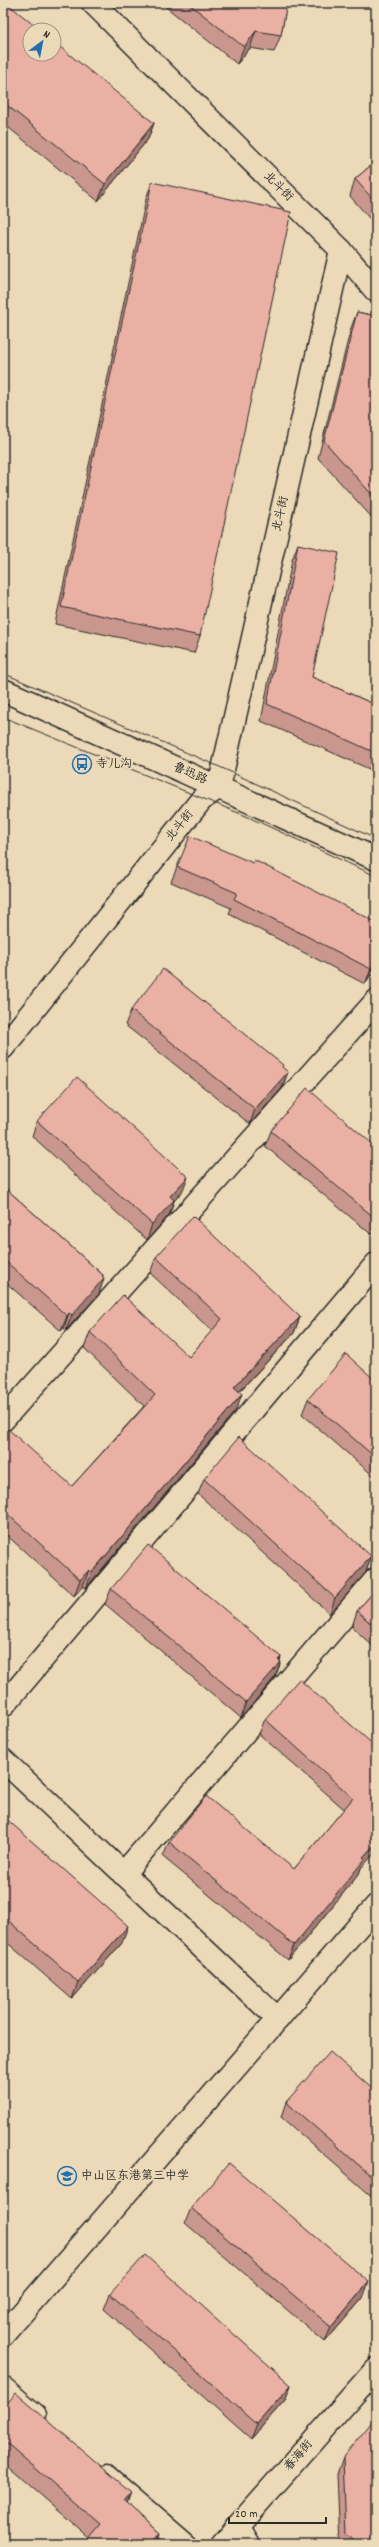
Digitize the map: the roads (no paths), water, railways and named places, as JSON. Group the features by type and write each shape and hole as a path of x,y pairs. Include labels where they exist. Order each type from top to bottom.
{"street":[{"name":"北斗街","path":"3,1048 202,799 219,787 341,250 93,3"},
{"path":"341,250 376,291"},
{"name":"鲁迅路","path":"3,690 376,859"},
{"path":"3,1420 376,1001"},
{"path":"3,1706 376,1264"},
{"path":"123,1874 376,1579"},
{"path":"3,1760 278,2019"},
{"path":"3,2335 376,1906"},
{"name":"春海街","path":"222,2544 242,2535 376,2369"},
{"path":"3,2388 52,2429"},
{"path":"94,2466 185,2544"}],"tram line":[{"path":"3,673 222,768 376,839"},
{"path":"3,717 246,816 376,876"}],"place":[{"name":"寺儿沟","path":"82,764"},
{"name":"中山区东港第三中学","path":"67,2176"}]}
